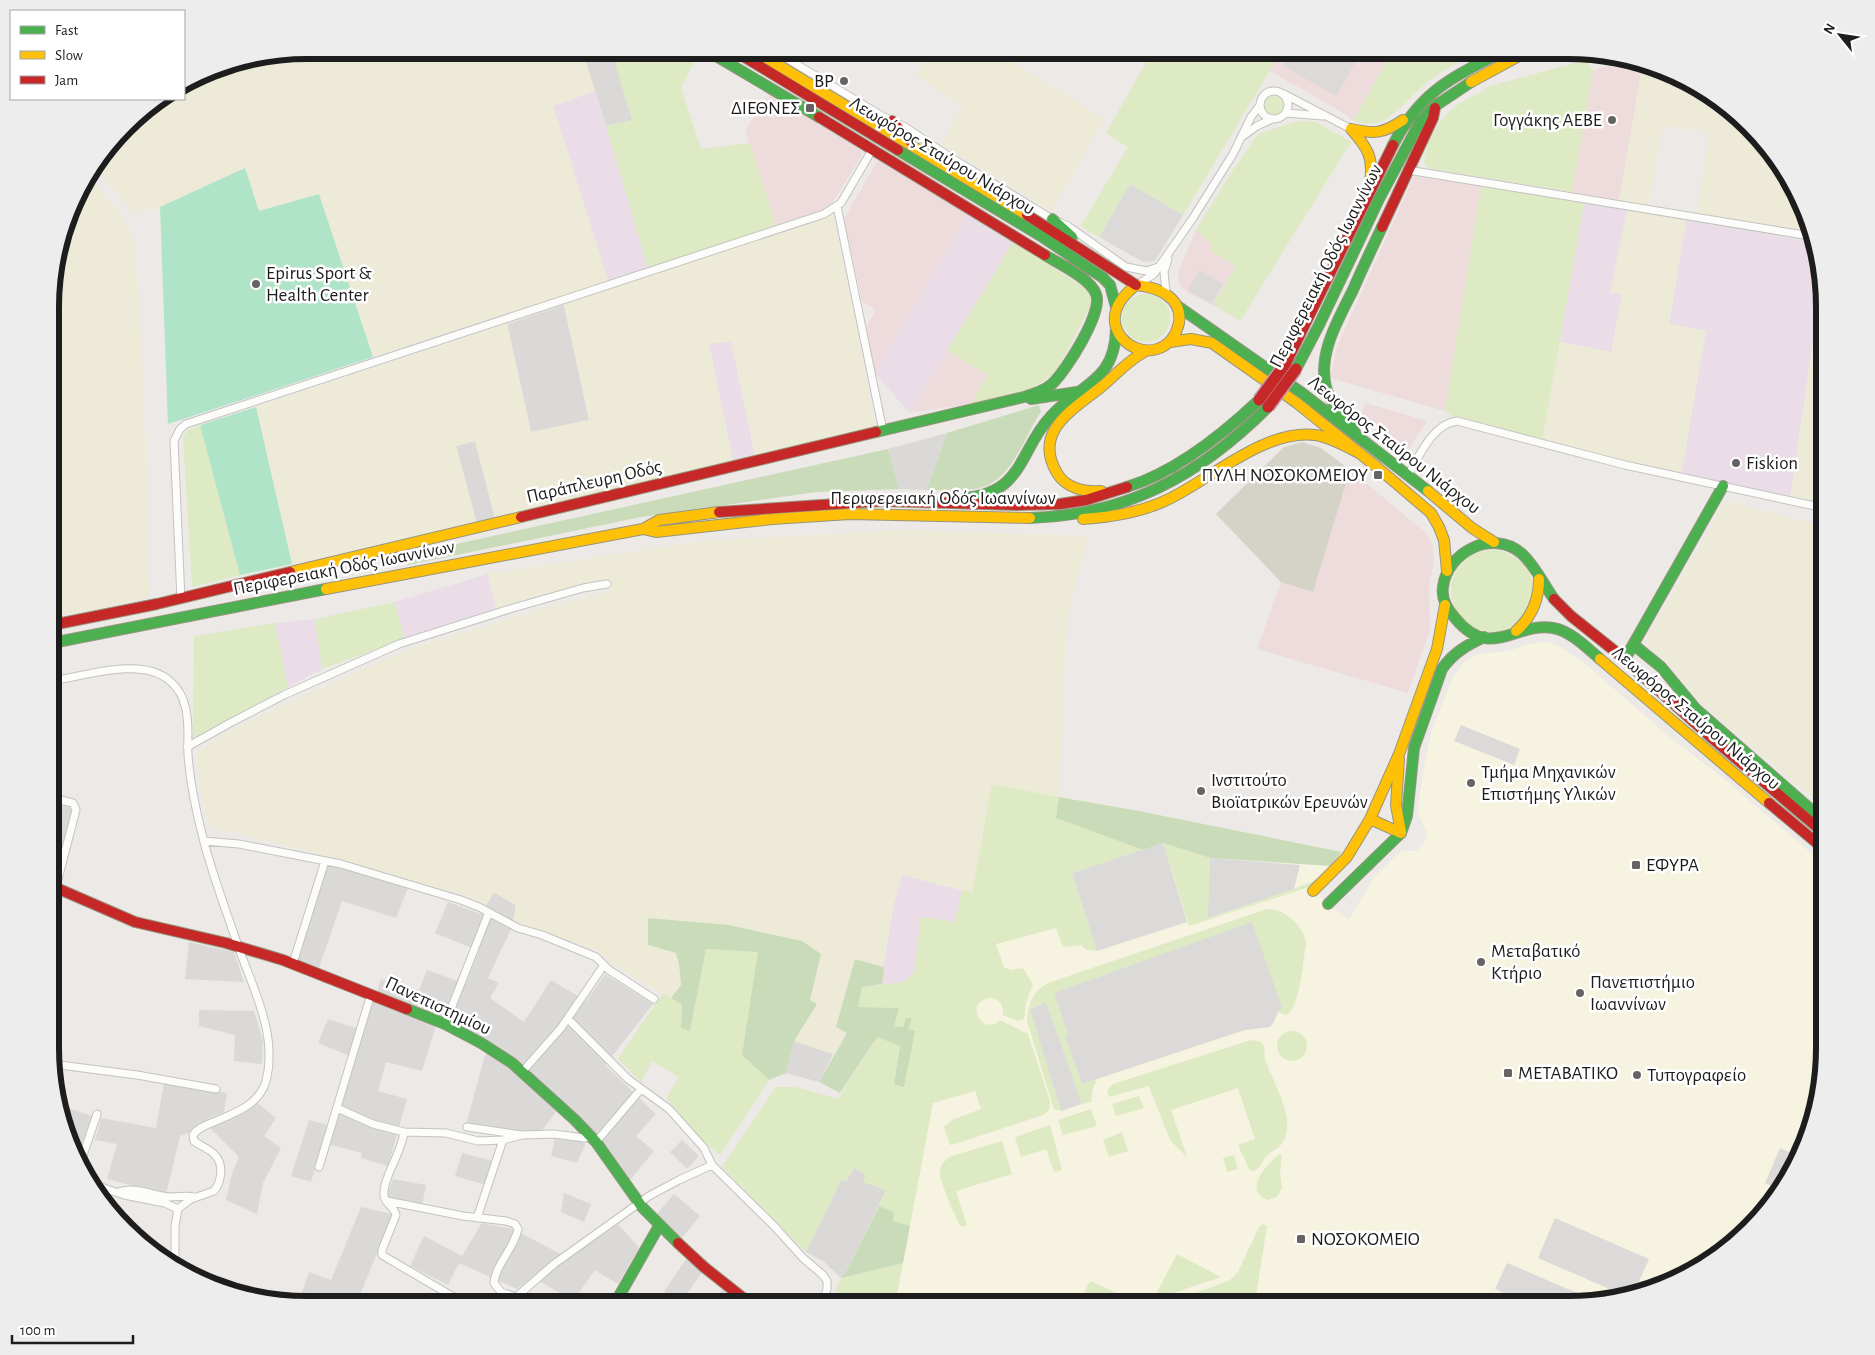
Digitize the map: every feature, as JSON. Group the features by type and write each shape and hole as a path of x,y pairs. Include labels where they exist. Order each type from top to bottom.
{"main road":[{"path":"722,59 872,150 889,145"},
{"name":"Λεωφόρος Σταύρου Νιάρχου","path":"748,59 1041,236 1098,273 1112,290 1116,307"},
{"name":"Λεωφόρος Σταύρου Νιάρχου","path":"768,59 1075,245 1136,286"},
{"name":"Περιφερειακή Οδός Ιωαννίνων","path":"643,529 656,532 756,520 860,514 972,518 1055,517 1101,509 1129,501 1173,482 1223,450 1252,424 1298,341 1394,141 1425,98 1449,80 1487,59"},
{"name":"Περιφερειακή Οδός Ιωαννίνων","path":"59,641 643,529 659,520 725,512 881,501 1017,505 1060,504 1092,499 1121,490 1158,474 1194,454 1263,403 1296,369 1408,142 1420,122 1436,106 1456,91 1512,59"},
{"path":"1357,436 1352,425 1334,405 1328,393 1324,378 1325,358 1334,328 1433,118 1436,106"},
{"path":"1351,129 1371,134 1379,133 1390,130 1412,114"},
{"path":"892,121 916,149"},
{"path":"1351,129 1364,144 1372,159 1372,176 1367,197"},
{"name":"Παράπλευρη Οδός","path":"59,624 181,599 1021,398 1042,390 1056,379 1093,316 1097,304 1096,292 1085,280 872,150"},
{"path":"1052,219 1068,233 1075,245"},
{"path":"1121,490 1091,492 1081,491 1071,486 1061,478 1054,468 1050,455 1050,441 1057,424 1066,414 1100,388 1130,360 1146,351 1163,347 1170,342 1179,320 1176,306 1166,292 1153,286 1136,286 1124,294 1116,307 1114,321 1116,329 1124,342 1133,348 1146,351"},
{"name":"Λεωφόρος Σταύρου Νιάρχου","path":"1176,306 1268,369 1357,436 1472,528 1494,542 1506,545 1522,553 1531,562 1546,590 1561,606 1625,659 1698,726 1816,826"},
{"path":"936,503 982,496 1004,485 1016,473 1045,422 1077,392 1102,373 1109,364 1114,352 1116,329"},
{"name":"Λεωφόρος Σταύρου Νιάρχου","path":"1170,342 1191,338 1212,343 1298,404 1431,513 1442,531 1446,544 1447,572 1442,588 1445,605 1465,630 1484,637 1500,638 1534,628 1549,628 1558,630 1576,640 1816,842"},
{"path":"1021,398 1033,399 1077,392"},
{"path":"1055,517 1078,520 1112,517 1156,505 1172,498 1272,441 1291,436 1310,435 1329,438 1361,454"},
{"path":"1625,659 1724,486"},
{"name":"Λεωφόρος Σταύρου Νιάρχου","path":"1447,572 1461,554 1470,548 1494,542"},
{"path":"1510,635 1526,622 1534,610 1540,590 1539,578"},
{"path":"1313,891 1347,857 1370,820 1399,754 1437,649 1445,605"},
{"path":"1328,904 1401,833 1407,816 1414,748 1442,669 1448,658 1457,650 1484,637"},
{"path":"1634,645 1661,667 1696,709 1816,814"},
{"path":"1399,754 1396,805 1401,833"},
{"path":"1370,820 1401,833"},
{"name":"Πανεπιστημίου","path":"59,889 135,922 239,946 293,963 445,1024 492,1050 522,1072 569,1114 594,1139 659,1226 693,1258 741,1296"},
{"path":"619,1296 659,1226"}],"street":[{"path":"788,59 905,127 954,160 1052,219 1068,226 1126,267 1147,271 1158,267"},
{"path":"1136,286 1147,279 1172,249 1243,137 1251,118 1260,105 1262,97 1268,92 1276,91 1284,94 1351,129"},
{"path":"1243,137 1257,126 1272,119 1280,118 1286,113 1288,101 1284,94"},
{"path":"1260,105 1262,113 1272,119"},
{"path":"1286,113 1328,117"},
{"path":"181,599 174,440 180,429 186,424 827,213 843,200 872,150"},
{"path":"1408,170 1806,235"},
{"path":"837,206 884,431"},
{"path":"1166,292 1165,266 1172,249"},
{"path":"1408,476 1436,432 1445,425 1457,421 1625,466 1816,506"},
{"path":"187,747 284,695 399,644 513,608 583,588 607,584"},
{"path":"59,681 138,668 157,673 170,681 182,698 186,711 187,747 196,812 204,841 260,1005 268,1035 268,1069 263,1088 253,1102 193,1134 194,1141 216,1157 220,1176 219,1183 214,1191 194,1197 178,1209 175,1226 175,1259"},
{"path":"59,800 73,803 76,810 59,870"},
{"path":"204,841 239,844 325,861 446,895 489,912 518,928 591,954 654,999"},
{"path":"293,963 325,861"},
{"path":"445,1024 489,912"},
{"path":"522,1072 568,1019 604,965"},
{"path":"319,1167 371,994"},
{"path":"568,1019 616,1067 641,1089 675,1114 704,1148 712,1165 775,1227 803,1258 825,1277 827,1281 825,1296"},
{"path":"59,1065 216,1089"},
{"path":"467,1127 522,1135 554,1134 594,1139 641,1089"},
{"path":"336,1108 379,1126 404,1132 446,1133 472,1140 504,1140 522,1135"},
{"path":"83,1155 97,1114"},
{"path":"404,1132 401,1146 385,1188 384,1196 386,1201 395,1210 396,1215 382,1250 383,1256 452,1296"},
{"path":"477,1218 504,1140"},
{"path":"517,1296 554,1264 640,1203 674,1182 712,1165"},
{"path":"100,1186 124,1195 165,1203 178,1209"},
{"path":"119,1192 136,1190 164,1196 186,1195 194,1197"},
{"path":"386,1201 477,1218 506,1221 517,1226 515,1241 495,1276 494,1283 501,1292 513,1296"}],"shaded area":[{"path":"290,59 585,59 595,91 553,106 608,281 373,357 319,195 259,211 245,168 160,207 133,213 99,171 100,169 131,131 169,100 185,100 185,90 227,72 242,67"},
{"path":"585,59 614,59 633,120 606,126"},
{"path":"923,59 1008,59 1104,119 1052,211 942,145 963,106 915,75"},
{"path":"1277,59 1388,59 1353,121 1345,114 1270,71"},
{"path":"1287,59 1349,59 1355,63 1336,96 1283,66"},
{"path":"1616,64 1642,70 1619,201 1572,192 1593,70"},
{"path":"1642,70 1678,84 1706,100 1744,131 1775,169 1783,182 1805,232 1697,215 1709,132 1663,126 1648,206 1619,201"},
{"path":"595,91 648,268 608,281 553,106"},
{"path":"769,95 860,149 862,155 831,205 819,212 776,226 745,130"},
{"path":"878,160 968,214 875,373 866,328 876,310 862,301 844,219"},
{"path":"1414,176 1481,186 1445,411 1330,378 1337,347"},
{"path":"93,181 129,227 135,249 140,314 149,597 84,612 59,614 59,290 67,242 84,197"},
{"path":"1130,184 1183,215 1155,261 1143,262 1099,237"},
{"path":"1584,203 1627,210 1611,292 1622,294 1611,352 1560,342"},
{"path":"1627,210 1686,220 1669,324 1706,331 1681,475 1542,441 1560,342 1611,352 1622,295 1610,292"},
{"path":"968,214 1013,242 909,413 875,373"},
{"path":"828,216 833,217 855,318 875,428 755,456 731,341 709,344 733,461 656,481 495,518 475,441 456,446 477,524 292,564 256,407 507,324 531,432 589,420 564,305"},
{"path":"1686,220 1807,240 1816,290 1816,321 1790,499 1681,475 1706,331 1669,324"},
{"path":"1196,230 1212,245 1210,250 1236,266 1213,305 1187,292 1179,283 1178,272"},
{"path":"1200,270 1223,284 1211,304 1188,290"},
{"path":"564,305 589,420 531,432 507,324"},
{"path":"1816,321 1816,504 1790,499"},
{"path":"731,341 755,456 733,461 709,344"},
{"path":"947,351 988,375 971,404 909,413"},
{"path":"1366,403 1427,421 1408,451 1360,415"},
{"path":"947,433 927,490 899,489 888,449"},
{"path":"475,441 495,518 477,524 456,446"},
{"path":"1302,442 1321,448 1350,470 1313,592 1281,582 1216,514 1284,447"},
{"path":"1350,470 1426,533 1433,547 1434,561 1429,585 1430,629 1408,693 1257,649 1281,582 1313,591"},
{"path":"1726,501 1816,524 1816,800 1716,716 1691,692 1669,663 1645,642"},
{"path":"904,530 1088,536 1067,618 1059,797 992,784 972,893 902,875 893,907 883,967 855,959 847,1032 833,1054 794,1041 817,1004 810,1000 821,955 648,945 676,953 681,985 671,998 615,966 596,950 513,921 516,905 494,892 486,906 463,895 349,862 209,826 199,782 197,752 225,734 277,708 407,650 549,607 610,592 608,579 586,583 496,610 488,574 701,541"},
{"path":"488,574 496,610 404,639 395,602"},
{"path":"315,619 322,669 288,687 275,623"},
{"path":"1547,642 1559,646 1589,667 1673,740 1717,773 1816,857 1816,1065 1808,1113 1791,1158 1775,1186 1744,1224 1706,1255 1678,1271 1633,1288 1585,1296 897,1296 992,784 1134,810 1342,852 1331,866 1309,887 1349,920 1374,877 1401,851 1416,851 1425,842 1427,832 1417,812 1424,766 1431,733 1457,671 1463,663 1478,654 1509,651 1527,644"},
{"path":"1461,725 1520,749 1514,765 1454,741"},
{"path":"59,805 73,808 64,845 59,844"},
{"path":"1163,843 1187,922 1097,951 1072,873"},
{"path":"1210,858 1300,865 1294,889 1208,918"},
{"path":"328,864 408,888 396,918 342,901 319,968 296,959"},
{"path":"902,875 962,890 955,923 921,917 915,973 904,982 882,984 893,907"},
{"path":"493,892 516,905 512,927 488,978 499,983 490,998 524,1022 551,980 586,1001 605,974 653,1004 605,1065 656,1114 636,1136 654,1151 630,1180 594,1132 563,1102 541,1132 527,1133 466,1125 484,1058 492,1045 438,1019 422,1071 386,1062 378,1091 407,1099 388,1166 361,1158 362,1153 323,1143 311,1182 291,1176 309,1120 335,1127 355,1058 318,1043 328,1019 364,1031 381,979 419,990 427,970 466,984 479,951 435,933 448,902 481,914"},
{"path":"1252,922 1282,1007 1270,1027 1245,1030 1082,1084 1065,1037 1068,1035 1054,993"},
{"path":"189,942 234,952 244,982 185,979"},
{"path":"1046,1002 1082,1104 1061,1111 1030,1009"},
{"path":"199,1010 254,1011 263,1041 262,1064 234,1061 235,1035 199,1026"},
{"path":"794,1041 833,1054 819,1082 786,1073"},
{"path":"164,1083 227,1093 224,1112 209,1118 188,1133 180,1136 166,1195 107,1179 117,1144 95,1140 101,1118 156,1128"},
{"path":"256,1102 276,1118 264,1136 281,1148 263,1183 257,1214 226,1200 232,1173 239,1157 210,1128 239,1114"},
{"path":"66,1107 92,1116 80,1148"},
{"path":"555,1137 583,1141 585,1145 577,1163 551,1156"},
{"path":"682,1140 699,1156 687,1169 670,1152"},
{"path":"1780,1148 1793,1154 1774,1187 1765,1183"},
{"path":"462,1153 493,1161 486,1185 455,1176"},
{"path":"854,1168 866,1174 863,1182 886,1190 850,1265 841,1278 824,1262 806,1252 841,1180 846,1181"},
{"path":"393,1179 426,1185 422,1206 389,1199 387,1196"},
{"path":"564,1193 591,1204 584,1222 561,1212"},
{"path":"674,1194 700,1216 681,1239 656,1215"},
{"path":"361,1207 393,1214 360,1295 362,1296 301,1296 309,1272 331,1280"},
{"path":"1555,1218 1649,1259 1637,1287 1615,1291 1538,1258"},
{"path":"482,1223 513,1229 568,1258 618,1224 639,1248 618,1284 595,1270 577,1296 565,1296 533,1277 517,1289 459,1263 448,1285 410,1266 424,1236 462,1256"},
{"path":"686,1259 702,1272 686,1296 670,1296 664,1292"},
{"path":"1507,1263 1584,1296 1510,1296 1495,1289"},
{"path":"722,1289 730,1296 718,1296"}],"green space":[{"path":"614,59 696,59 681,88 701,149 750,143 776,226 648,268 606,126 632,120"},
{"path":"1148,59 1277,59 1183,215 1130,184 1099,237 1081,226 1128,147 1106,133"},
{"path":"1388,59 1466,59 1432,79 1395,113 1384,120 1368,124 1353,121"},
{"path":"1586,60 1593,70 1572,192 1427,168 1424,162 1432,135 1443,119 1456,106 1487,87"},
{"path":"1274,96 1281,99 1284,106 1281,113 1274,116 1267,113 1264,106 1267,99"},
{"path":"1298,121 1316,122 1351,142 1240,321 1213,305 1236,266 1209,250 1212,245 1196,230 1231,173 1258,134"},
{"name":"Epirus Sport & Health Center","path":"245,168 259,211 319,194 373,357 168,424 160,207"},
{"path":"1481,186 1584,203 1542,441 1452,416 1445,411"},
{"path":"1013,242 1085,288 1091,294 1091,305 1059,366 1051,376 1026,392 971,404 988,375 947,351"},
{"path":"1146,294 1155,296 1163,301 1168,309 1170,318 1168,327 1163,335 1155,340 1146,342 1137,340 1129,335 1124,327 1122,318 1124,309 1129,301 1137,296"},
{"path":"1039,405 1041,412 1022,447 1007,470 998,479 987,486 974,489 927,490 947,433"},
{"path":"256,407 292,564 240,575 200,425"},
{"path":"200,425 240,575 192,587 183,437 188,430"},
{"path":"888,449 899,489 816,492 641,517 408,565 406,555"},
{"path":"1492,550 1508,553 1521,562 1530,575 1533,591 1530,607 1521,620 1508,629 1492,632 1476,629 1463,620 1454,607 1451,591 1454,575 1463,562 1476,553"},
{"path":"395,602 404,639 322,669 315,619"},
{"path":"275,623 288,687 193,739 194,636"},
{"path":"992,784 1059,797 1057,818 1143,850 1072,873 1097,951 1087,950 1081,945 1063,947 1056,928 996,944 1004,967 1011,970 1023,968 1033,985 1026,1002 1024,1019 1018,1021 1003,1015 1002,1006 993,998 981,1001 976,1011 984,1024 997,1023 1000,1020 1028,1034 1050,1101 1049,1109 1047,1113 1042,1115 950,1145 944,1127 952,1120 981,1109 975,1091 933,1103 910,1226 893,1221 894,1212 879,1206 886,1190 863,1182 866,1174 854,1168 846,1181 841,1180 806,1252 722,1167 776,1087 795,1087 838,1099 877,1037 900,1046 894,1084 914,1032 903,1027 894,1027 899,1008 857,1007 862,987 904,982 914,973 921,917 955,922 962,890 972,893"},
{"path":"1059,797 1134,810 1342,852 1331,866 1210,858 1163,843 1143,850 1056,818"},
{"path":"1163,843 1210,858 1209,918 1294,889 1320,878 1309,887 1189,926"},
{"path":"1267,909 1281,912 1292,919 1301,930 1306,943 1298,993 1291,1010 1286,1015 1278,1012 1054,993 1068,1035 1065,1037 1082,1084 1095,1080 1096,1083 1093,1087 1091,1102 1082,1104 1046,1003 1030,1008 1061,1111 1054,1109 1027,1021 1032,999 1043,986"},
{"path":"648,918 729,925 802,941 821,954 810,1000 817,1004 794,1041 786,1073 769,1080 742,1055 758,952 706,949 690,1031 681,1028 682,1005 671,998 681,985 676,953 648,945"},
{"path":"706,949 759,952 742,1055 769,1080 720,1155 700,1138 666,1098 679,1077 652,1061 641,1082 618,1059 663,993 682,1005 681,1028 690,1031"},
{"path":"855,959 883,967 884,973 882,984 862,987 858,1007 899,1008 894,1027 903,1027 906,1018 912,1018 908,1029 915,1031 904,1087 894,1084 900,1046 877,1037 840,1093 819,1082 847,1033 836,1027"},
{"path":"1292,1031 1303,1035 1307,1046 1303,1057 1292,1061 1281,1057 1277,1046 1281,1035"},
{"path":"1251,1040 1259,1041 1263,1044 1265,1060 1286,1112 1287,1123 1287,1133 1283,1142 1268,1155 1256,1170 1250,1171 1238,1145 1255,1139 1238,1088 1171,1110 1187,1157 1170,1140 1149,1086 1109,1097 1108,1095 1108,1090 1113,1084"},
{"path":"1139,1096 1144,1108 1116,1116 1112,1104"},
{"path":"1091,1109 1097,1126 1063,1135 1058,1120"},
{"path":"1050,1125 1062,1170 1054,1172 1046,1149 1021,1157 1015,1137"},
{"path":"1122,1132 1128,1151 1109,1157 1103,1140"},
{"path":"1002,1141 1012,1174 956,1191 967,1226 960,1226 947,1197 940,1175 941,1166 949,1157"},
{"path":"1279,1154 1282,1156 1280,1173 1282,1188 1277,1197 1267,1200 1257,1190 1257,1183 1264,1170"},
{"path":"1234,1155 1238,1169 1227,1172 1223,1158"},
{"path":"879,1206 894,1212 893,1221 910,1226 903,1263 841,1278 850,1265"},
{"path":"1263,1224 1267,1226 1255,1296 1188,1296 1230,1280 1238,1272 1259,1227"},
{"path":"1177,1254 1221,1277 1165,1296 1155,1296"},
{"path":"903,1263 897,1296 834,1296 841,1278"},
{"path":"1090,1281 1123,1296 1082,1296"}],"traffic: fast":[{"path":"721,59 819,117"},
{"path":"1393,145 1404,126 1427,98 1453,78 1487,59"},
{"path":"1296,369 1379,199 1420,122 1435,106 1471,82"},
{"path":"898,150 1041,236 1102,277 1110,285 1116,307"},
{"path":"1052,219 1072,237"},
{"path":"1357,436 1337,409 1327,391 1324,365 1326,352 1335,326 1382,227"},
{"path":"876,432 1024,397 1052,384 1066,367 1082,341 1089,327 1097,302 1096,294 1087,282 1045,255"},
{"path":"1176,305 1302,393 1428,491"},
{"path":"965,498 984,494 999,488 1010,479 1032,442 1051,416 1103,371 1110,360 1116,329"},
{"path":"1031,399 1077,392"},
{"path":"1127,487 1163,472 1198,451 1259,400"},
{"path":"1030,518 1066,515 1099,509 1160,487 1216,453 1268,407"},
{"path":"1625,659 1723,486"},
{"path":"1554,599 1535,569 1521,553 1509,546 1497,543 1473,548 1462,555 1446,575 1443,587 1444,600 1449,611 1468,631 1480,637 1503,637 1527,630 1553,628 1572,636 1600,659"},
{"path":"59,642 326,589"},
{"path":"1328,904 1401,833 1407,816 1414,748 1442,669 1461,650 1484,637"},
{"path":"1634,645 1661,667 1696,709 1816,814"},
{"path":"407,1009 445,1024 481,1043 512,1063 575,1120 596,1142 642,1207 678,1243"},
{"path":"619,1296 659,1226"}],"traffic: slow":[{"path":"768,59 1027,215"},
{"path":"1471,82 1513,59"},
{"path":"1351,129 1378,132 1390,128 1403,120"},
{"path":"1351,129 1368,153 1371,166 1370,182"},
{"path":"1136,285 1160,291 1173,300 1177,306 1179,323 1174,336 1160,348 1152,350 1136,348 1122,338 1118,331 1115,323 1116,311 1124,297 1136,285"},
{"path":"1170,342 1191,339 1212,343 1297,403 1378,468 1431,513 1444,540 1447,571"},
{"path":"1101,491 1088,491 1076,488 1070,486 1061,478 1051,458 1050,445 1053,433 1060,422 1079,404 1128,363 1146,351"},
{"path":"1083,519 1128,513 1161,503 1240,456 1278,439 1296,435 1321,436 1361,454"},
{"path":"1428,491 1472,528 1494,542"},
{"path":"326,589 643,529 659,520 719,512"},
{"path":"643,529 656,532 772,519 850,514 1030,518"},
{"path":"290,572 521,517"},
{"path":"1516,631 1522,626 1534,608 1538,594 1539,579"},
{"path":"1313,891 1347,857 1370,819 1399,754 1437,649 1445,605"},
{"path":"1600,659 1769,803"},
{"path":"1399,759 1396,805 1401,832"},
{"path":"1370,819 1401,833"}],"traffic: jam":[{"path":"748,59 898,150"},
{"path":"1382,227 1433,118 1435,108"},
{"path":"819,117 1045,255"},
{"path":"892,121 911,142"},
{"path":"1286,363 1393,145"},
{"path":"1027,215 1136,285"},
{"path":"1259,400 1286,363"},
{"path":"1268,407 1296,369"},
{"path":"521,517 876,432"},
{"path":"719,512 881,501 1017,505 1060,504 1086,500 1127,487"},
{"path":"59,624 157,604 290,572"},
{"path":"1554,599 1571,616 1616,652 1713,739 1816,826"},
{"path":"1769,803 1816,842"},
{"path":"59,889 135,922 226,943 283,960 407,1009"},
{"path":"678,1243 704,1267 741,1296"}],"place":[{"name":"BP","path":"844,81"},
{"name":"ΔΙΕΘΝΕΣ","path":"810,108"},
{"name":"Γογγάκης ΑΕΒΕ","path":"1612,120"},
{"name":"Epirus Sport & Health Center","path":"256,284"},
{"name":"Fiskion","path":"1736,463"},
{"name":"ΠΥΛΗ ΝΟΣΟΚΟΜΕΙΟΥ","path":"1378,475"},
{"name":"Τμήμα Μηχανικών Επιστήμης Υλικών","path":"1471,783"},
{"name":"Ινστιτούτο Βιοϊατρικών Ερευνών","path":"1201,791"},
{"name":"ΕΦΥΡΑ","path":"1636,865"},
{"name":"Μεταβατικό Κτήριο","path":"1481,962"},
{"name":"Πανεπιστήμιο Ιωαννίνων","path":"1580,993"},
{"name":"ΜΕΤΑΒΑΤΙΚΟ","path":"1508,1073"},
{"name":"Τυπογραφείο","path":"1637,1075"},
{"name":"ΝΟΣΟΚΟΜΕΙΟ","path":"1301,1239"}]}
